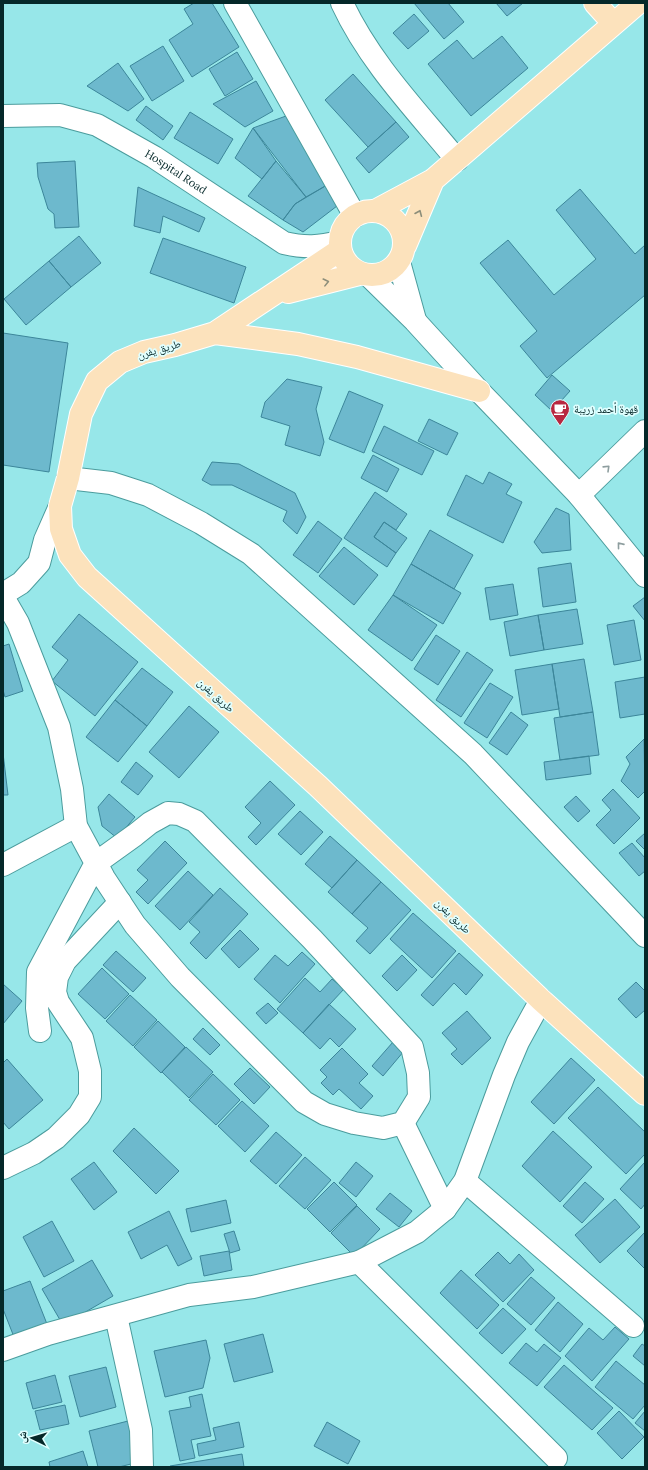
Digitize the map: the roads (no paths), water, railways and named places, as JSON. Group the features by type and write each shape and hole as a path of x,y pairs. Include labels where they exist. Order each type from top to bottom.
{"main road":[{"path":"595,3 613,23"},
{"path":"364,275 345,261 340,246 342,232 347,223 433,180 638,3"},
{"path":"275,295 364,275 379,275 388,272 402,254 433,180"},
{"path":"365,213 385,213 394,218 400,226 402,254"},
{"name":"طريق يفرن","path":"340,246 275,295 215,333 175,345 144,352 120,362 97,381 80,414 68,478 60,506 61,529 70,555 87,577 318,786 541,1000 645,1094"},
{"path":"215,333 298,344 357,357 479,391"}],"street":[{"path":"235,3 365,213"},
{"path":"342,3 350,20 376,62 457,160"},
{"name":"Hospital Road","path":"3,116 60,115 97,125 154,157 284,243 302,247 340,246"},
{"path":"402,254 416,321"},
{"path":"364,275 416,321 479,391 579,495 645,576"},
{"path":"579,495 645,431"},
{"path":"68,478 111,483 148,495 201,523 251,554 472,754 645,936"},
{"path":"40,1031 37,1008 38,972 96,863 150,823 168,813 179,814 195,821 312,939 412,1047 418,1073 420,1097 403,1123 383,1128 354,1123 325,1114 304,1102 180,977 136,925 96,863 76,826 72,789 59,727 18,623 3,596 21,583 39,563 45,540 60,506"},
{"path":"3,865 76,826"},
{"path":"3,1168 34,1152 56,1138 75,1120 90,1097 90,1071 82,1038 58,1002 55,992 57,977 65,961 120,902"},
{"path":"3,1350 48,1334 189,1295 253,1287 359,1262 417,1232 445,1209 465,1181 504,1075 518,1042 541,1000"},
{"path":"403,1123 445,1209"},
{"path":"465,1181 633,1326"},
{"path":"359,1262 556,1458"},
{"path":"116,1316 140,1430 142,1467"}],"place":[{"name":"قهوة أحمد زريبة","path":"560,426"}]}
